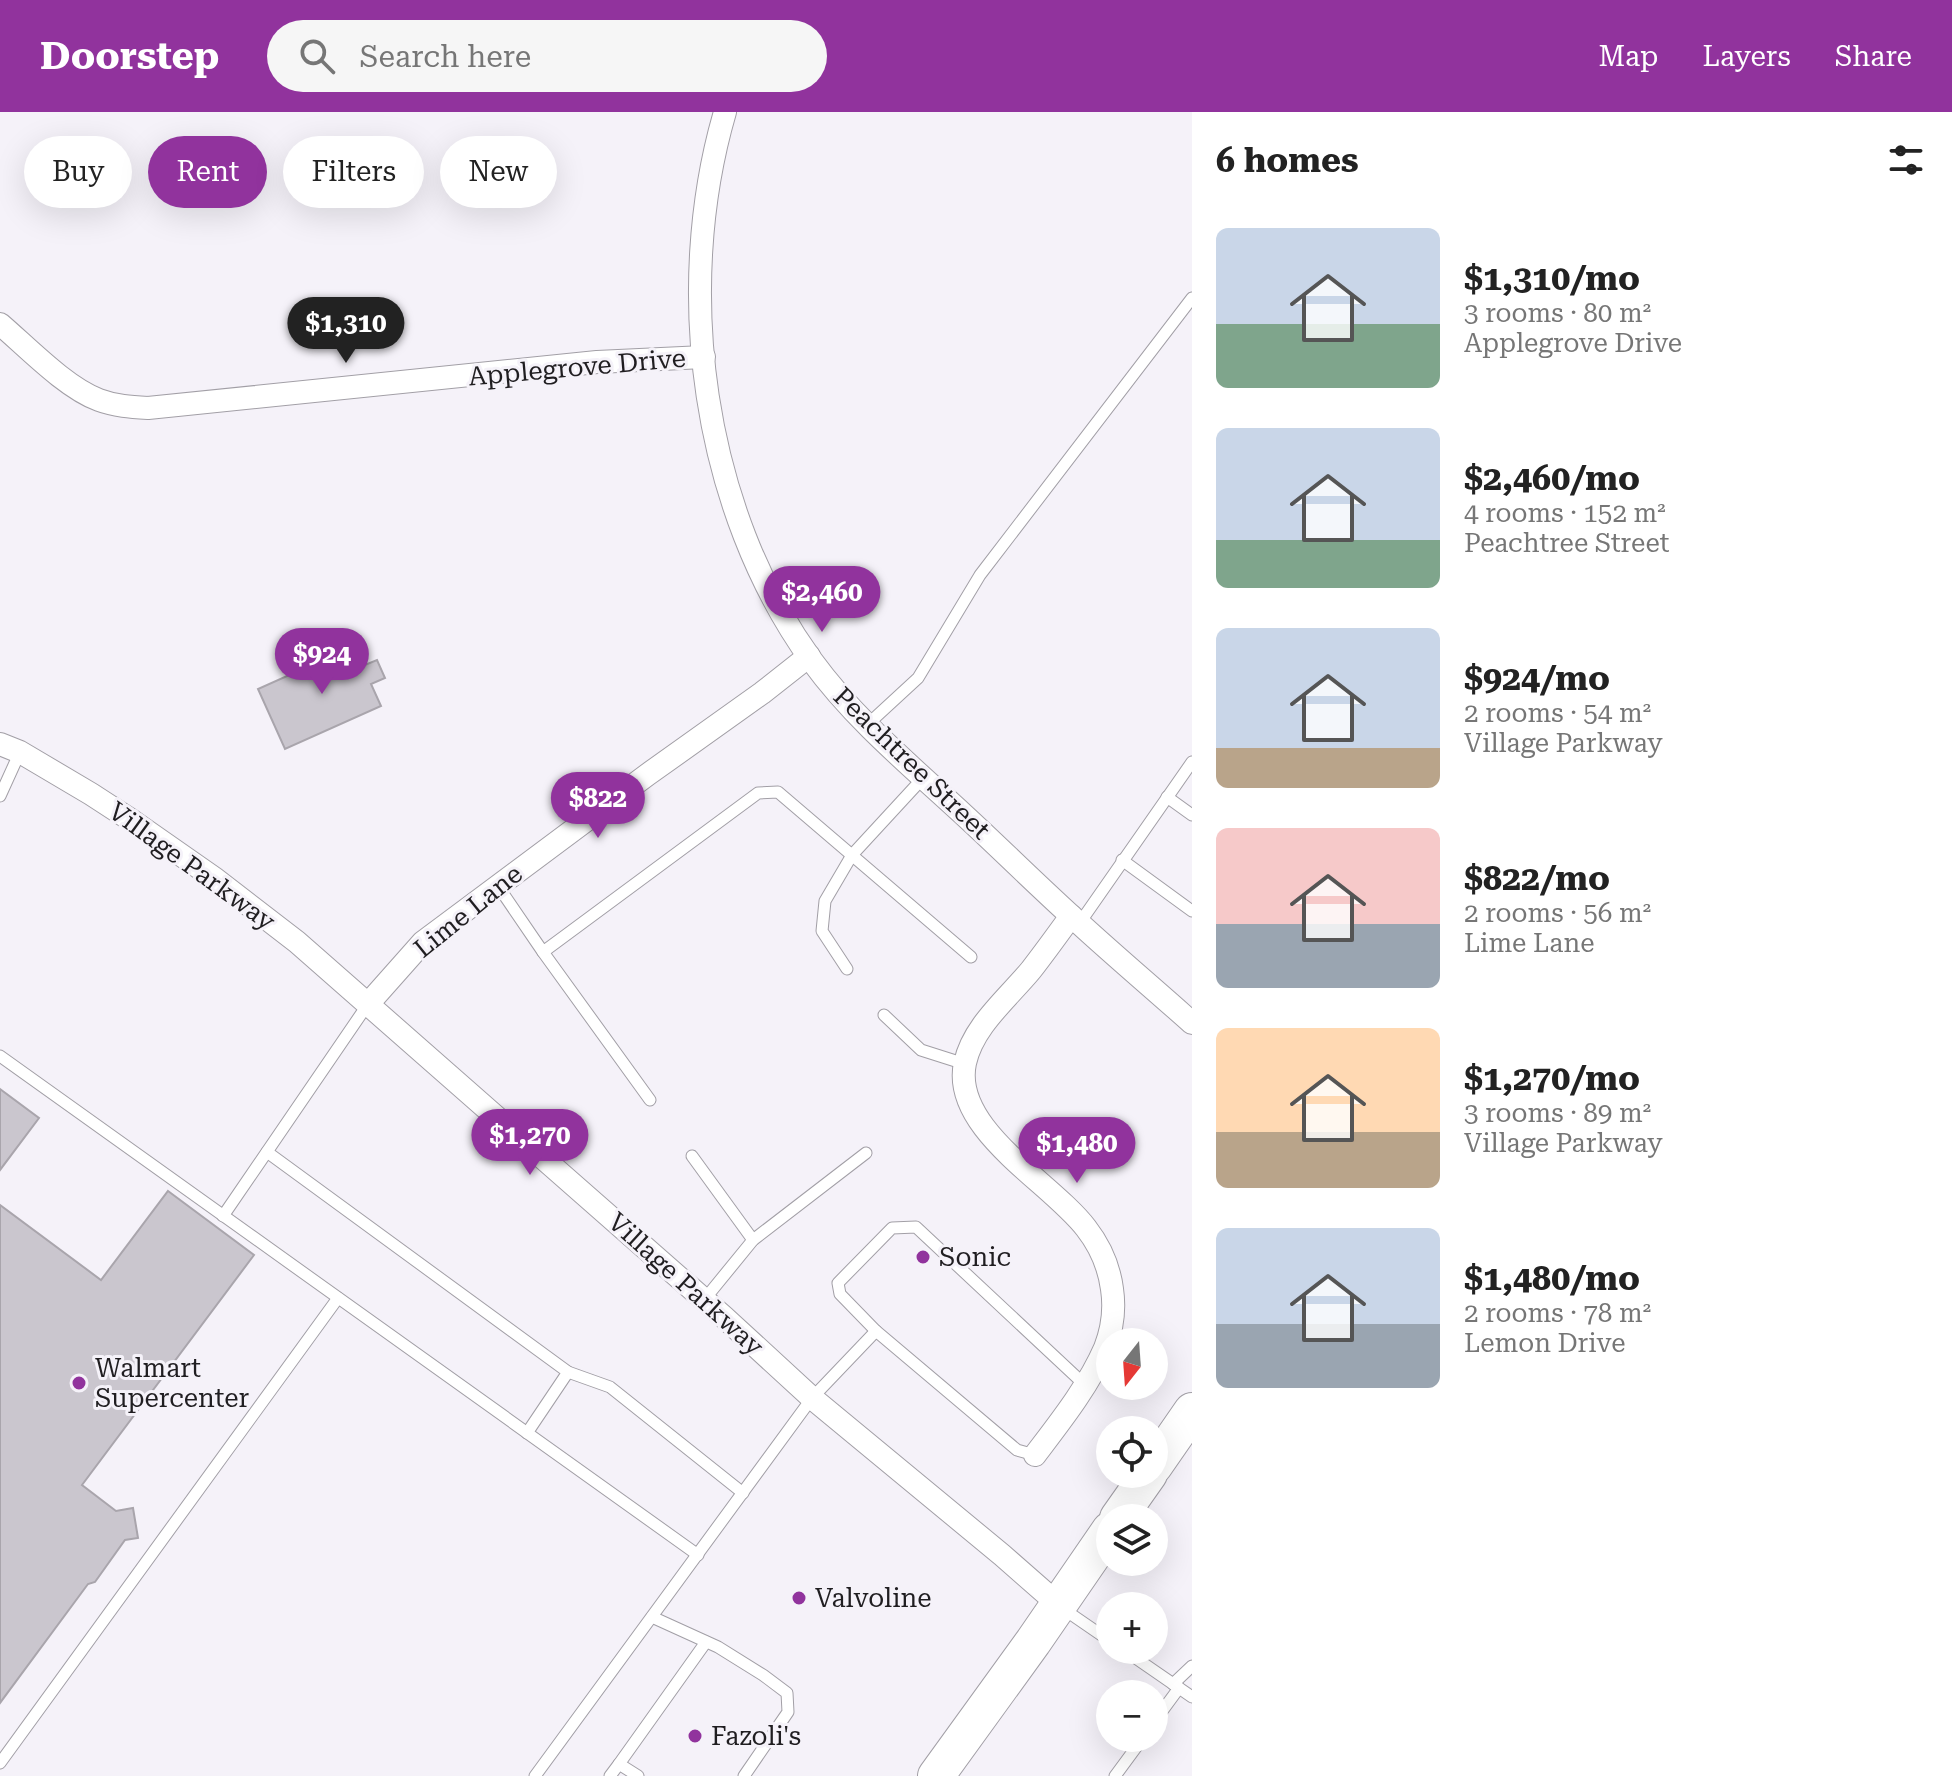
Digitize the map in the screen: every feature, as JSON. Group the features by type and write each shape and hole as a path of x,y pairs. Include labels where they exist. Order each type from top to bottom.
{"main road":[{"path":"1168,1446 1192,1411"},
{"path":"936,1776 1096,1551"}],"street":[{"name":"Peachtree Street","path":"725,112 709,181 703,227 700,275 704,357 721,464 749,549 768,589 809,656 867,725 1075,920 1192,1023"},
{"name":"Applegrove Drive","path":"0,324 72,384 96,399 122,406 148,408 597,362 704,357"},
{"name":"Lime Lane","path":"368,1004 423,942 809,656"},
{"name":"Village Parkway","path":"10,748 121,813 214,878 297,942 812,1398 1059,1605"},
{"path":"1035,1455 1085,1385 1105,1347 1112,1323 1114,1299 1110,1275 1101,1251 1086,1228 1003,1149 970,1108 964,1086 965,1064 972,1044 984,1025 1075,920"}],"lane":[{"path":"867,725 918,678 980,575 1192,298"},
{"path":"0,796 10,748"},
{"path":"1075,920 1192,762"},
{"path":"847,969 822,931 825,901 852,855 923,778"},
{"path":"543,952 758,793 778,792 971,957"},
{"path":"1167,797 1192,815"},
{"path":"1122,860 1192,911"},
{"path":"498,886 650,1100"},
{"path":"223,1216 368,1004"},
{"path":"884,1015 921,1050 965,1064"},
{"path":"0,1056 698,1555"},
{"path":"267,1152 568,1372 610,1387 743,1493"},
{"path":"704,1300 753,1240 866,1153"},
{"path":"692,1156 753,1240"},
{"path":"1035,1455 1017,1450 876,1331 840,1294 838,1283 892,1228 916,1227 1085,1385"},
{"path":"0,1763 338,1298"},
{"path":"535,1776 812,1398 876,1331"},
{"path":"527,1433 568,1372"},
{"path":"1059,1605 1096,1631"},
{"path":"652,1617 718,1647 787,1693 788,1712 744,1776"},
{"path":"610,1776 706,1642"},
{"path":"1144,1664 1192,1697"},
{"path":"1168,1699 1192,1666"},
{"path":"1115,1776 1133,1752"},
{"path":"619,1764 638,1776"}],"building":[{"path":"356,645 365,665 377,660 385,678 371,684 381,706 285,749 258,689"},
{"path":"0,1089 39,1118 0,1170"},
{"name":"Walmart Supercenter","path":"168,1191 254,1255 82,1485 116,1511 133,1508 138,1538 125,1540 95,1582 88,1584 0,1703 0,1205 101,1280"}],"place":[{"name":"Sonic","path":"923,1257"},
{"name":"Walmart Supercenter","path":"79,1383"},
{"name":"Valvoline","path":"799,1598"},
{"name":"Fazoli's","path":"695,1736"}]}
